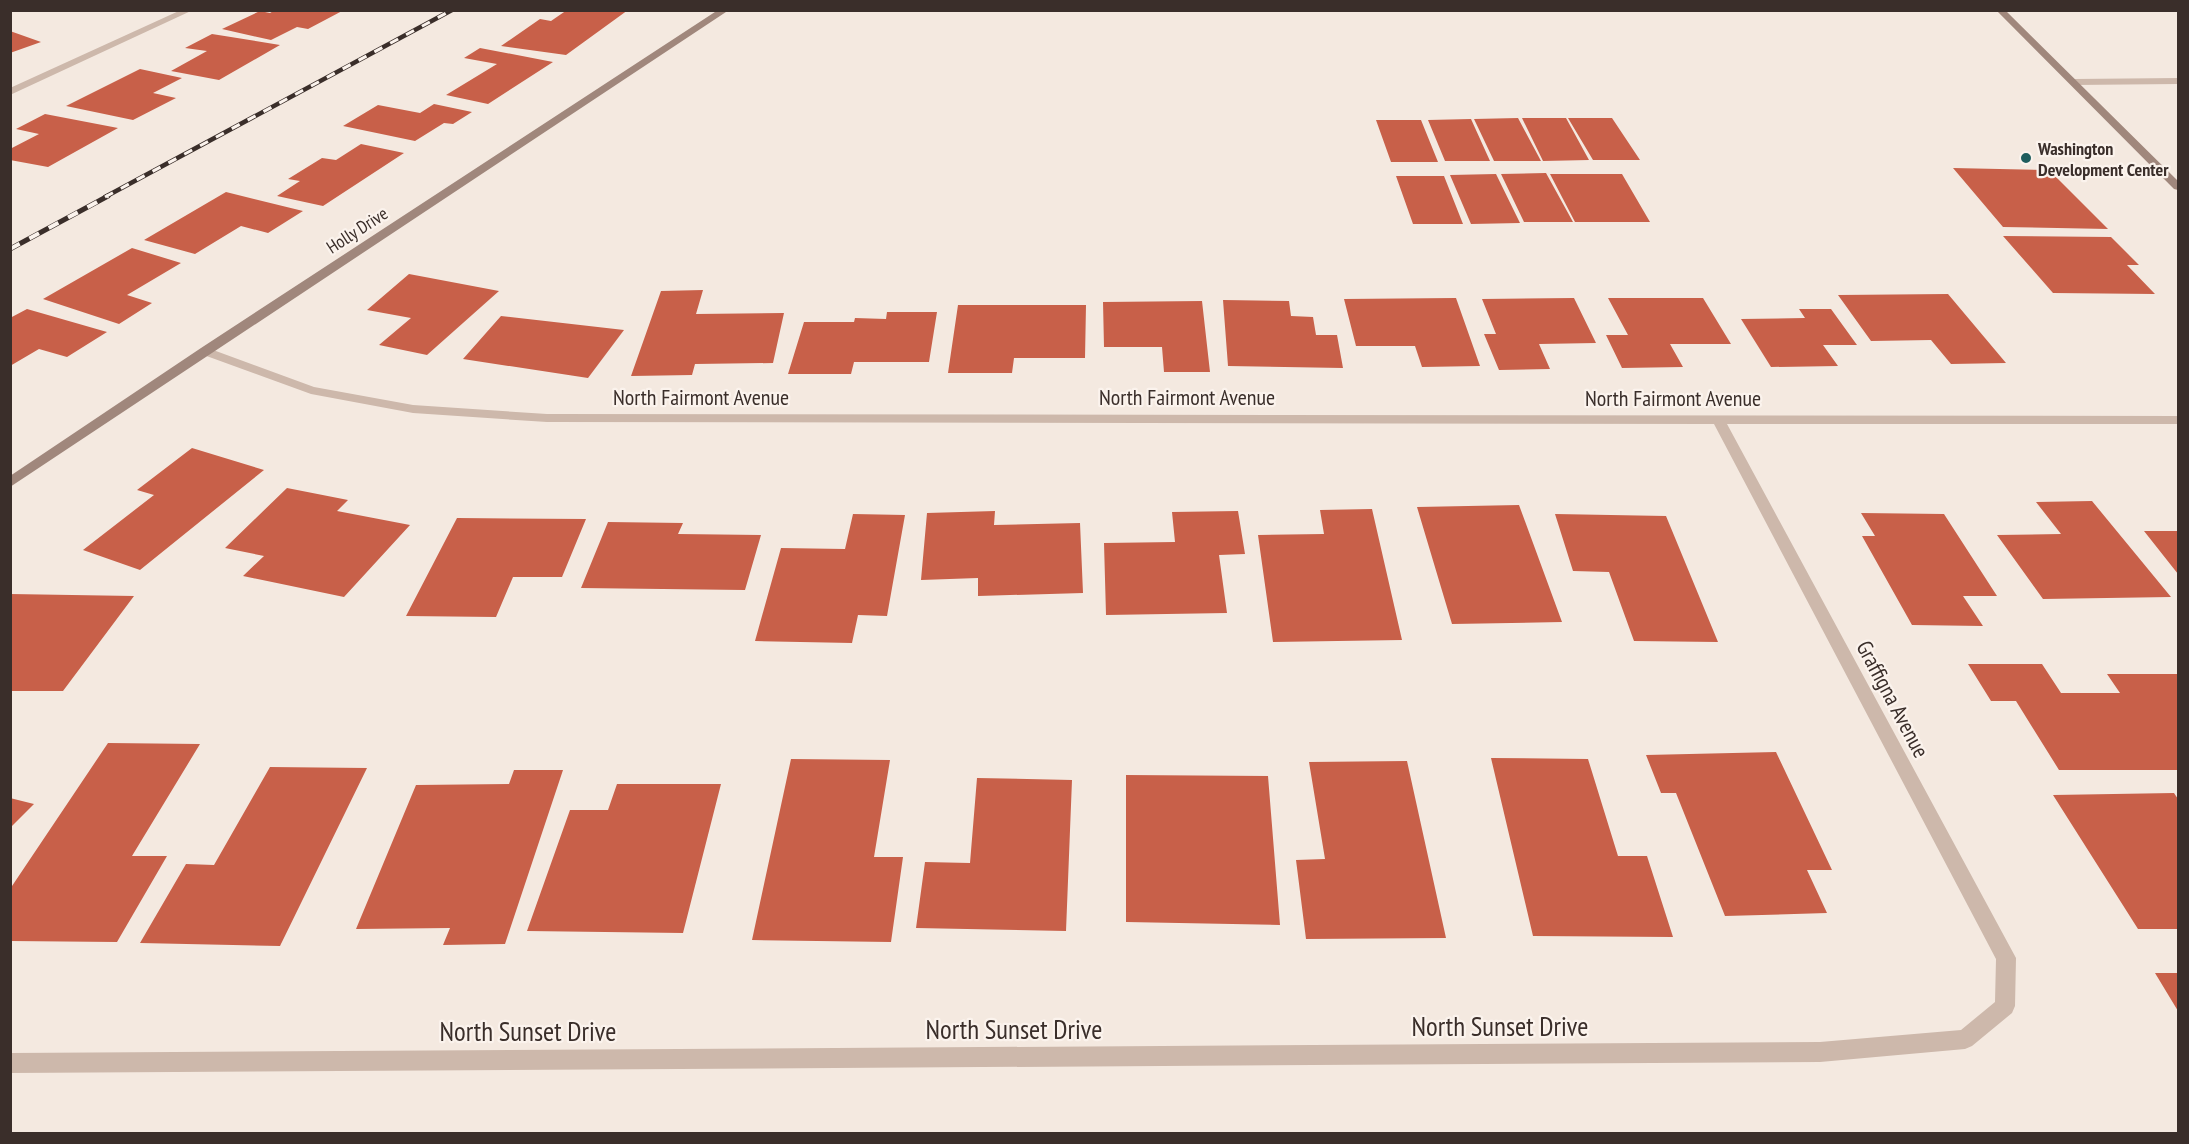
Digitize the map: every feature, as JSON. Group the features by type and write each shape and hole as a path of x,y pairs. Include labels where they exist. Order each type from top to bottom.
{"street":[{"path":"10,92 189,10"},
{"name":"Holly Drive","path":"10,483 205,351 725,10"},
{"path":"2000,10 2178,187"},
{"path":"2074,82 2178,81"},
{"name":"North Fairmont Avenue","path":"205,351 311,390 413,409 547,418 2178,420"},
{"name":"Graffigna Avenue","path":"1718,419 2006,958 2005,1006"},
{"name":"North Sunset Drive","path":"10,1063 1820,1052 1965,1039 2005,1006"}],"building":[{"path":"275,10 344,10 308,29 297,27 271,40 222,29 260,11 270,13"},
{"path":"567,10 628,10 566,55 501,46 540,19 551,21"},
{"path":"10,31 41,42 10,53"},
{"path":"212,34 280,45 219,80 171,71 207,51 185,48"},
{"path":"480,48 553,62 488,104 446,95 497,64 464,58"},
{"path":"140,69 182,78 153,93 176,98 133,120 66,106"},
{"path":"434,104 472,112 453,124 444,123 415,141 343,126 378,105 420,113"},
{"path":"45,114 118,128 48,167 10,160 10,149 39,134 16,129"},
{"path":"1518,118 1541,161 1494,161 1474,119"},
{"path":"1522,118 1566,118 1589,160 1543,161"},
{"path":"1568,118 1612,118 1640,160 1593,160"},
{"path":"1471,119 1490,161 1445,161 1428,120"},
{"path":"1376,120 1421,120 1438,162 1391,162"},
{"path":"361,144 404,153 323,206 277,196 300,181 288,179 322,158 336,160"},
{"path":"1953,168 2049,170 2108,229 2003,227"},
{"path":"1546,173 1573,222 1524,222 1501,174"},
{"path":"1496,174 1520,223 1471,224 1450,175"},
{"path":"1550,174 1622,174 1650,222 1575,222"},
{"path":"1396,176 1444,176 1463,224 1413,224"},
{"path":"226,192 303,211 268,233 241,226 195,254 144,240"},
{"path":"2003,236 2111,237 2139,265 2127,265 2155,294 2053,293"},
{"path":"132,248 181,263 127,295 152,303 119,324 43,299"},
{"path":"409,274 499,291 427,355 379,345 411,318 367,310"},
{"path":"703,290 696,314 784,313 773,363 695,364 692,375 631,376 661,291"},
{"path":"1948,294 2006,363 1951,364 1931,340 1871,341 1838,295"},
{"path":"1456,298 1480,366 1422,367 1415,346 1356,346 1344,299"},
{"path":"1574,298 1596,343 1539,344 1550,369 1499,370 1484,334 1496,334 1482,299"},
{"path":"1608,298 1703,298 1731,344 1670,344 1683,367 1622,368 1606,335 1628,335"},
{"path":"1223,300 1289,301 1291,316 1313,317 1316,335 1337,335 1343,368 1228,366"},
{"path":"1202,301 1210,372 1164,372 1162,347 1104,347 1103,302"},
{"path":"958,305 1086,305 1085,358 1014,358 1012,373 948,373"},
{"path":"27,309 107,332 67,357 39,349 10,366 10,318"},
{"path":"1799,309 1831,309 1857,345 1823,345 1838,366 1771,367 1741,319 1805,318"},
{"path":"887,312 937,312 929,362 854,362 851,374 788,374 804,322 854,322 855,318 886,319"},
{"path":"501,316 624,330 588,378 463,359"},
{"path":"192,448 264,470 140,570 83,550 154,495 137,490"},
{"path":"287,488 348,500 337,511 410,525 344,597 243,576 264,556 225,548"},
{"path":"2092,501 2171,597 2043,599 1997,535 2061,534 2036,502"},
{"path":"1519,505 1562,622 1452,624 1417,507"},
{"path":"1372,509 1402,640 1273,642 1258,535 1324,534 1320,510"},
{"path":"995,511 994,525 1080,523 1083,593 978,596 978,578 921,580 927,513"},
{"path":"1238,511 1245,554 1219,555 1227,613 1106,615 1104,543 1175,542 1172,512"},
{"path":"1861,513 1944,514 1997,596 1963,596 1983,626 1912,625 1862,536 1875,536"},
{"path":"853,514 905,515 887,616 858,615 852,643 755,641 781,548 845,549"},
{"path":"1555,514 1666,516 1718,642 1634,641 1609,572 1573,571"},
{"path":"457,518 586,519 562,577 513,577 496,617 406,616"},
{"path":"608,522 683,523 678,534 761,535 745,590 581,588"},
{"path":"2144,531 2178,531 2178,574"},
{"path":"10,594 134,596 63,691 10,691"},
{"path":"1968,664 2042,664 2061,693 2120,693 2107,674 2178,674 2178,770 2059,770 2016,701 1991,701"},
{"path":"108,743 200,744 132,856 167,856 117,942 10,941 10,889"},
{"path":"1776,752 1832,870 1807,870 1827,913 1725,916 1676,793 1661,793 1646,755"},
{"path":"1491,758 1588,759 1618,856 1647,856 1673,937 1533,936"},
{"path":"791,759 890,760 874,857 903,857 891,942 752,940"},
{"path":"1407,761 1446,938 1306,939 1296,860 1325,859 1309,762"},
{"path":"270,767 367,768 280,946 140,943 186,864 214,865"},
{"path":"514,770 563,770 505,944 443,945 450,928 356,929 416,785 509,784"},
{"path":"1126,775 1268,776 1280,925 1126,922"},
{"path":"977,778 1072,780 1066,931 916,928 925,862 970,863"},
{"path":"617,784 721,784 683,933 527,931 570,810 608,810"},
{"path":"2174,793 2178,799 2178,929 2138,929 2053,795"},
{"path":"10,798 34,804 10,828"},
{"path":"2155,973 2178,973 2178,1011"}],"railway":[{"path":"105,197 452,10"},
{"path":"10,249 108,196"}],"place":[{"name":"Washington Development Center","path":"2026,158"}]}
